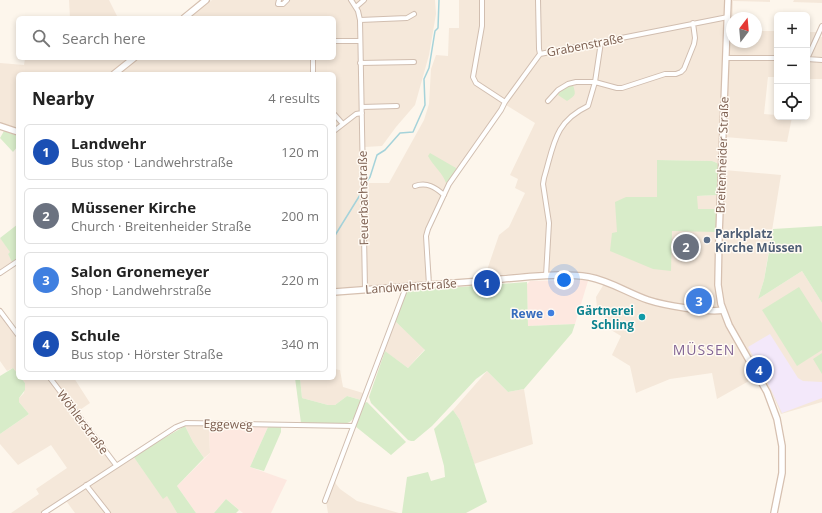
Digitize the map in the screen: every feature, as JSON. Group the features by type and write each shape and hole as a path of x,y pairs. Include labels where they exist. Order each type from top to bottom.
{"street":[{"path":"186,16 206,0"},
{"path":"279,0 278,4 283,4 287,0"},
{"name":"Feuerbachstraße","path":"350,0 356,7 360,20 365,290"},
{"path":"356,7 364,0"},
{"path":"482,0 482,26 473,77 476,83 505,102"},
{"path":"538,0 540,54"},
{"name":"Breitenheider Straße","path":"728,0 728,12"},
{"path":"360,20 407,18 414,14"},
{"name":"Grabenstraße","path":"429,285 426,236 449,184 540,54 726,17"},
{"path":"548,101 558,90 568,84 576,82 595,82 622,88 665,74 676,74 681,72 684,69 694,44 695,38 693,23"},
{"path":"810,52 822,26"},
{"path":"336,41 360,41"},
{"path":"546,276 549,223 543,184 544,178 560,129 571,116 588,106 595,82 601,42"},
{"name":"Breitenheider Straße","path":"726,48 718,273 720,296 723,310 735,336 767,392 777,419 782,446 782,473 774,513"},
{"path":"726,58 774,58"},
{"path":"810,59 822,60"},
{"path":"117,72 132,60"},
{"path":"313,60 313,72"},
{"path":"360,63 414,62"},
{"path":"362,107 397,106"},
{"path":"336,129 356,114 362,113"},
{"path":"336,116 342,123"},
{"path":"0,126 16,131"},
{"path":"415,186 421,183 429,185 435,187 444,195"},
{"path":"0,273 16,262"},
{"name":"Landwehrstraße","path":"336,292 546,276 589,277 610,283 648,300 703,309 723,310"},
{"path":"325,501 406,287"},
{"path":"0,311 16,332"},
{"name":"Wöhlerstraße","path":"52,380 116,466"},
{"name":"Eggeweg","path":"44,513 176,426 186,424 353,426"},
{"path":"86,485 108,513"}],"shaded area":[{"path":"69,0 109,0 117,16 70,16"},
{"path":"212,0 435,0 436,14 429,55 415,105 382,146 365,147 366,183 389,183 424,120 429,104 431,69 436,55 448,56 449,28 459,28 459,0 770,0 770,2 733,1 733,12 726,12 726,48 762,48 762,31 774,31 774,77 768,77 764,114 774,115 774,120 791,120 787,142 725,137 724,170 781,175 764,280 758,299 802,271 822,303 822,402 781,414 766,380 756,377 717,399 712,373 670,379 636,393 630,366 612,355 621,336 601,324 606,314 597,308 596,297 607,279 591,273 550,271 485,276 499,235 509,227 525,193 515,188 518,179 510,175 535,123 506,105 451,186 431,226 428,242 432,278 421,282 336,288 336,72 122,72 136,60 336,60 336,16 192,16","holes":["657,160 712,161 717,163 718,195 697,196 697,209 672,231 625,257 617,232 626,197 657,197"]},
{"path":"794,0 822,0 822,3 793,2"},
{"path":"810,32 817,32 815,36 822,37 822,79 810,79"},
{"path":"25,60 126,60 111,72 16,72 16,127 0,123 0,63 24,65"},
{"path":"0,238 11,252 8,254 13,263 0,271"},
{"path":"530,281 588,281 575,324 528,326 527,284"},
{"path":"0,313 16,334 16,372 13,368 7,371 0,361"},
{"path":"395,321 425,349 408,368 383,350"},
{"path":"770,334 798,378 803,381 822,382 822,398 782,413 765,377 748,347"},
{"path":"336,369 340,370 343,387 363,393 361,400 347,396 335,405 328,405 302,398 300,380 336,380"},
{"path":"487,371 508,392 524,389 533,444 474,464 460,420 453,410"},
{"path":"23,380 75,380 90,403 74,414 115,468 133,456 163,498 167,495 177,513 75,513 64,498 42,513 11,513 39,494 36,489 67,468 51,445 18,465 0,444 0,434 29,414 19,402 19,398 24,393 25,383"},
{"path":"209,425 210,453 204,458 193,442 185,426"},
{"path":"209,425 268,427 250,467 287,480 271,513 243,513 226,499 214,513 196,513 177,486 210,453"},
{"path":"335,480 340,489 357,501 399,513 328,513 326,501"}],"green space":[{"path":"573,85 575,91 574,94 567,101 558,95 564,88"},
{"path":"4,131 16,135 16,148 13,152 0,138"},
{"path":"430,153 456,168 453,177 446,183 443,176 428,156"},
{"path":"657,160 712,161 717,163 719,167 718,195 697,196 698,209 717,209 716,232 672,231 671,271 653,269 610,251 612,233 617,232 615,202 626,197 657,197"},
{"path":"16,226 16,259 12,262 8,254 10,252 0,238"},
{"path":"822,226 822,303 802,271 758,299 764,280 773,229"},
{"path":"527,282 528,326 575,324 572,333 524,389 508,392 487,371 476,379 432,426 414,441 408,440 371,403 369,397 385,351 408,368 425,350 395,321 407,291"},
{"path":"799,287 822,323 822,350 797,366 762,310"},
{"path":"822,353 822,374 813,359"},
{"path":"13,368 16,372 16,380 23,380 25,383 25,390 19,398 19,402 29,414 0,434 0,376"},
{"path":"295,380 300,380 302,398 328,405 335,405 347,396 361,400 354,418 348,423 301,423"},
{"path":"367,402 406,442 391,455 355,426 364,403"},
{"path":"453,410 460,420 487,502 466,513 402,513 407,477 428,472 431,481 445,477 444,466 434,429"},
{"path":"185,426 193,442 204,458 177,486 196,513 177,513 167,496 163,499 133,456"},
{"path":"268,427 281,427 281,432 264,471 250,467"},
{"path":"226,499 239,510 236,513 214,513"}],"waterway":[{"path":"367,181 370,177 377,155 385,150 400,133 413,132 425,105 424,79 429,68 435,31 438,28 439,0"},
{"path":"336,234 360,195"}],"place":[{"name":"Parkplatz Kirche Müssen","path":"707,240"},
{"name":"Müssener Kirche","path":"686,247"},
{"name":"Landwehr","path":"487,283"},
{"name":"Salon Gronemeyer","path":"699,301"},
{"name":"Rewe","path":"551,313"},
{"name":"Gärtnerei Schling","path":"642,317"},
{"name":"Schule","path":"759,370"}],"district":[{"name":"MÜSSEN","path":"704,349"}]}
